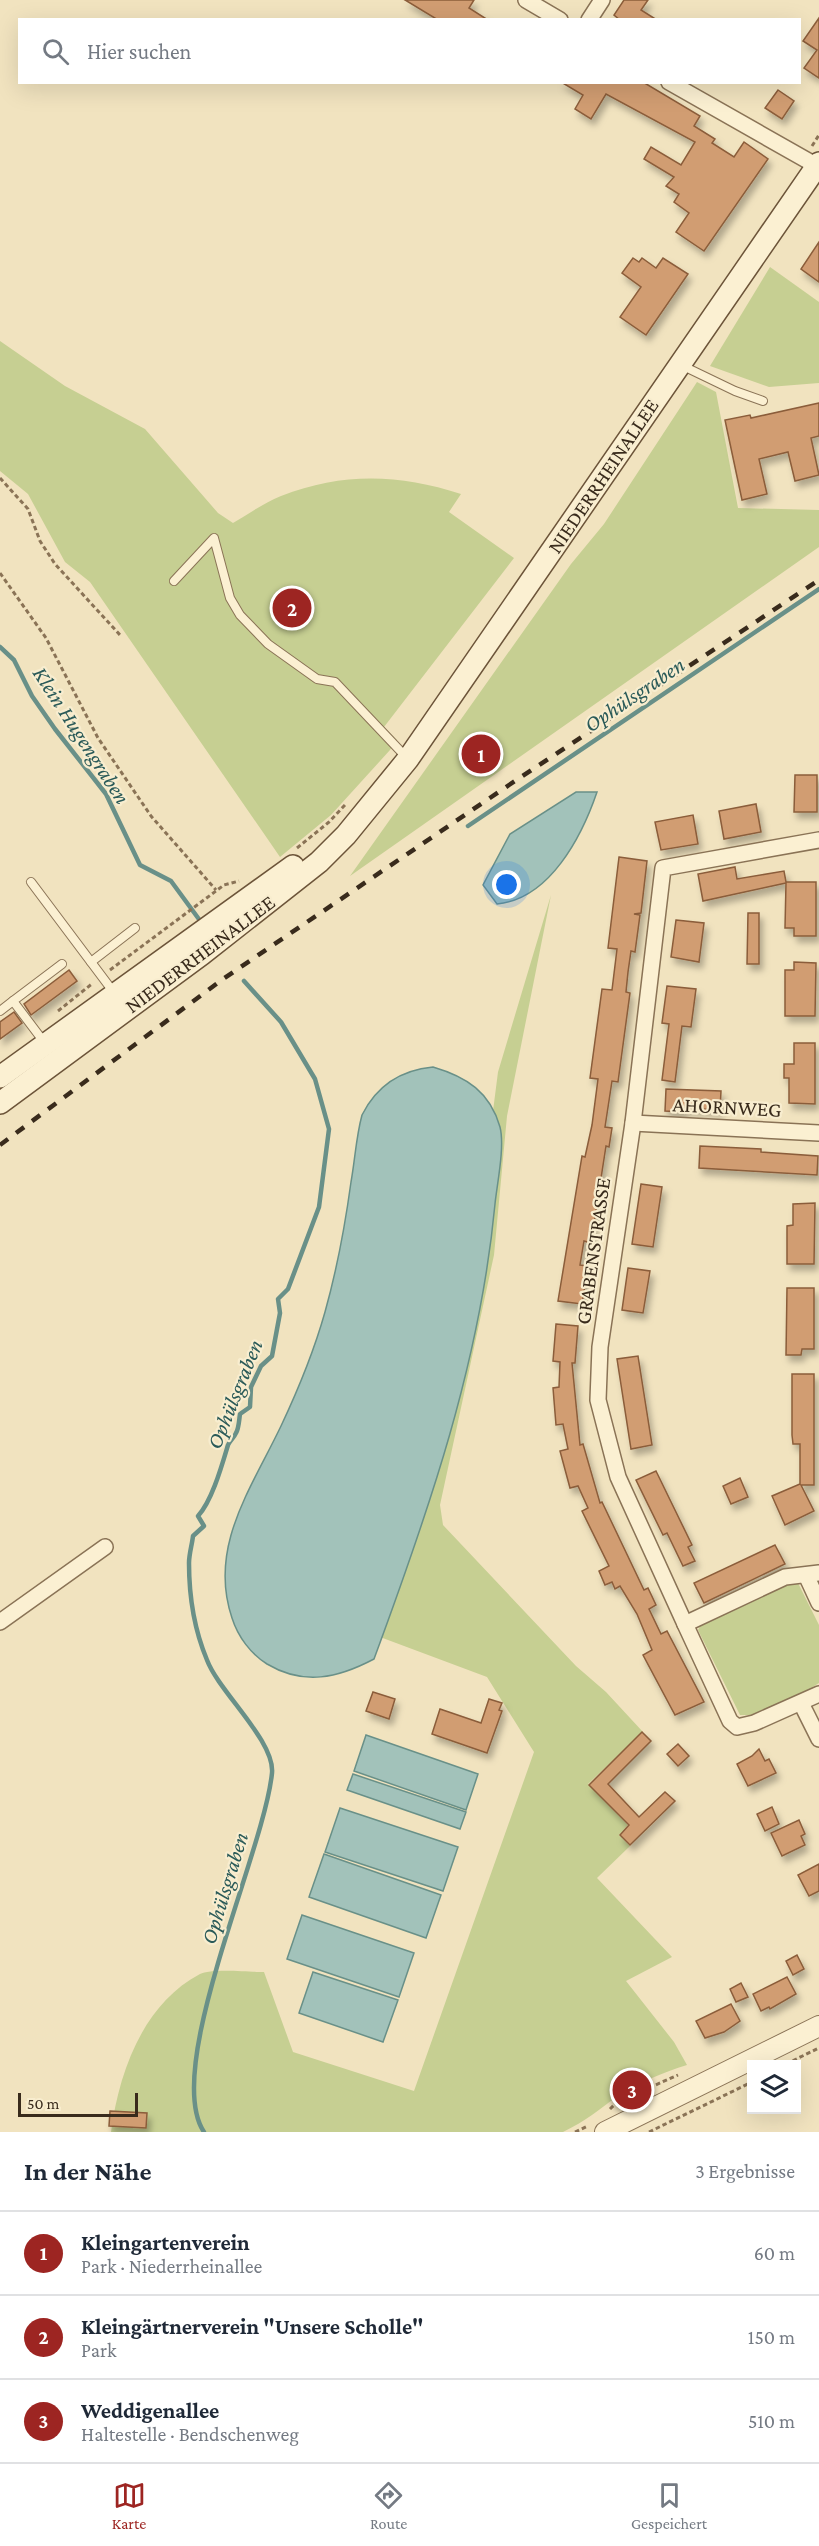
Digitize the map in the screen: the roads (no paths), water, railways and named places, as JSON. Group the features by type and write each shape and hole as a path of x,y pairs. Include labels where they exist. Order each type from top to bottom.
{"main road":[{"name":"NIEDERRHEINALLEE","path":"0,1103 58,1060 121,1002 193,941 293,866 385,788 408,759 818,165"},
{"name":"NIEDERRHEINALLEE","path":"0,1077 40,1036 121,1002"}],"street":[{"path":"526,0 557,18"},
{"path":"590,18 602,0"},
{"path":"673,84 818,165"},
{"name":"GRABENSTRASSE","path":"801,1703 754,1723 737,1727 730,1721 618,1477 598,1400 600,1347 633,1122 663,868 819,840"},
{"name":"AHORNWEG","path":"633,1122 819,1133"},
{"path":"0,1622 105,1547"},
{"path":"685,1624 785,1577 812,1574 819,1603"},
{"path":"819,1694 801,1703 819,1739"},
{"path":"605,2132 819,2026"}],"lane":[{"path":"680,364 735,391 763,401"},
{"path":"174,581 214,538 230,598 240,615 268,644 317,680 335,682 408,759"},
{"path":"32,882 121,1002"},
{"path":"91,962 135,928"},
{"path":"0,1011 62,964"},
{"path":"14,1001 58,1060"}],"water":[{"path":"576,792 597,792 573,845 561,863 533,891 516,900 497,904 483,885 510,834"},
{"path":"433,1067 467,1081 483,1095 496,1115 501,1135 500,1166 488,1263 465,1379 450,1435 414,1547 374,1659 334,1675 308,1677 294,1675 261,1660 250,1650 238,1632 226,1592 225,1567 229,1543 236,1519 281,1426 321,1327 340,1247 362,1115 375,1095 391,1081 411,1072"},
{"path":"366,1735 478,1774 466,1810 354,1771"},
{"path":"353,1774 466,1812 460,1829 347,1790"},
{"path":"340,1808 458,1847 443,1891 325,1852"},
{"path":"324,1854 441,1895 426,1938 309,1897"},
{"path":"302,1915 414,1953 399,1997 287,1959"},
{"path":"313,1972 398,2000 383,2042 299,2013"}],"waterway":[{"name":"Ophülsgraben","path":"468,826 819,589"},
{"name":"Klein Hugengraben","path":"0,647 14,660 32,696 106,794 140,865 171,881 201,922"},
{"name":"Ophülsgraben","path":"204,2132 195,2102 196,2061 205,2012 265,1809 272,1773 271,1760 265,1746 213,1673 202,1648 191,1600 189,1556 193,1536 204,1526 198,1516 212,1492 228,1445 237,1431 240,1414 250,1407 251,1387 261,1366 272,1356 280,1313 278,1299 288,1289 319,1207 329,1129 315,1079 281,1022 244,981"}],"railway":[{"path":"0,1145 223,979 509,785 819,580"}],"place":[{"name":"Kleingärtnerverein \"Unsere Scholle\"","path":"292,608"},
{"name":"Kleingartenverein","path":"481,754"},
{"name":"Weddigenallee","path":"632,2090"}]}
